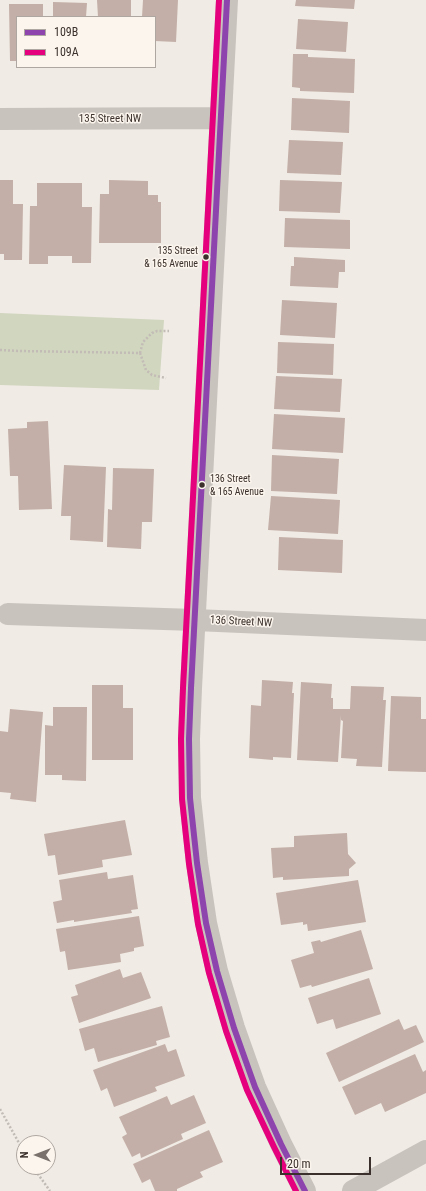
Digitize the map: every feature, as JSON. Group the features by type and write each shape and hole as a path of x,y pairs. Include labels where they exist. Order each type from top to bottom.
{"street":[{"path":"227,0 189,739 190,798 197,863 206,923 234,1028 255,1087 281,1144 305,1191"},
{"name":"135 Street NW","path":"0,119 220,118"},
{"name":"136 Street NW","path":"8,614 426,630"},
{"path":"353,1191 426,1151"}],"path":[{"path":"166,378 152,375 146,370 140,353 143,342 152,333 157,331 169,331"},
{"path":"0,350 140,353"},
{"path":"0,1109 16,1138"},
{"path":"39,1175 50,1191"}],"green space":[{"path":"0,313 164,320 159,390 0,385"}],"building":[{"path":"97,0 131,0 131,16 98,16"},
{"path":"143,0 178,0 176,42 156,41 156,16 142,16"},
{"path":"296,0 355,0 354,9 295,6"},
{"path":"53,2 87,3 86,16 53,16"},
{"path":"9,4 43,4 43,16 16,16 16,61 10,61"},
{"path":"298,19 348,22 346,52 296,49"},
{"path":"293,54 308,54 308,57 355,59 354,93 300,91 300,88 292,87"},
{"path":"292,98 350,101 349,133 291,130"},
{"path":"289,140 343,142 341,175 287,173"},
{"path":"0,180 13,180 13,204 23,204 22,260 4,260 4,254 0,254"},
{"path":"109,180 148,181 148,195 158,195 158,202 161,202 161,243 99,243 100,194 109,194"},
{"path":"280,180 342,182 340,213 279,211"},
{"path":"37,183 82,183 82,207 92,207 91,263 72,263 72,256 48,256 48,264 29,264 30,206 37,206"},
{"path":"285,218 350,220 350,249 284,247"},
{"path":"294,257 345,260 345,272 339,272 338,288 290,286 291,266 294,266"},
{"path":"282,300 337,303 335,338 280,335"},
{"path":"278,342 334,344 333,375 277,373"},
{"path":"276,376 342,379 340,412 274,409"},
{"path":"274,414 345,418 343,453 272,449"},
{"path":"48,421 52,509 19,510 18,476 10,476 8,429 27,428 27,422"},
{"path":"272,455 339,459 337,494 271,491"},
{"path":"64,465 106,467 103,542 70,540 71,516 61,516"},
{"path":"113,468 154,469 152,522 142,522 141,549 107,547 108,509 112,510"},
{"path":"271,496 340,500 338,534 268,530"},
{"path":"279,537 343,540 342,573 278,570"},
{"path":"262,680 293,682 292,693 294,693 291,758 273,757 273,760 249,758 251,705 261,706"},
{"path":"301,682 332,684 331,698 333,698 333,709 350,709 351,686 384,687 383,700 386,700 382,767 356,766 357,759 341,758 343,721 341,720 341,715 338,762 297,760"},
{"path":"92,685 123,685 123,708 133,708 133,760 92,760"},
{"path":"391,696 421,697 421,719 426,719 426,772 388,771"},
{"path":"53,707 87,707 86,781 62,780 62,775 45,775 45,725 53,726"},
{"path":"10,709 43,712 36,802 10,799 11,793 0,792 0,731 8,732"},
{"path":"125,820 132,855 102,860 103,867 58,875 55,855 48,856 44,834"},
{"path":"347,833 348,854 356,863 349,869 349,876 283,880 283,877 273,878 271,848 294,847 294,836"},
{"path":"107,872 108,879 133,875 138,909 131,910 132,913 74,922 74,920 57,923 53,902 62,900 59,880"},
{"path":"358,880 366,922 308,931 307,924 303,925 303,922 281,925 276,893"},
{"path":"139,916 144,946 134,948 134,951 120,954 121,962 68,970 65,951 60,952 56,929"},
{"path":"361,930 373,969 312,987 311,985 300,988 291,960 314,953 311,942 320,940 321,942"},
{"path":"120,969 123,978 141,972 151,998 79,1023 71,997 78,995 75,985"},
{"path":"369,978 381,1014 336,1029 333,1019 317,1024 308,998"},
{"path":"162,1006 170,1037 156,1041 157,1045 98,1062 94,1048 85,1051 79,1029"},
{"path":"399,1019 404,1030 416,1025 424,1042 339,1082 326,1053"},
{"path":"165,1044 168,1052 176,1049 185,1076 155,1087 157,1091 114,1107 107,1088 101,1091 93,1070"},
{"path":"415,1054 423,1072 426,1070 426,1093 385,1112 381,1103 355,1115 342,1087"},
{"path":"194,1095 206,1123 181,1134 183,1139 141,1158 140,1153 132,1157 122,1137 127,1134 119,1117 167,1096 171,1105"},
{"path":"209,1130 223,1162 200,1172 203,1177 177,1189 177,1191 155,1191 150,1179 142,1183 133,1164"}],"transit line":[{"name":"109A","path":"219,0 183,688 181,739 182,799 189,864 198,924 209,973 226,1031 247,1090 296,1191"},
{"name":"109B","path":"227,0 191,688 189,739 190,798 197,863 206,923 217,971 234,1028 255,1087 281,1144 305,1191"}],"place":[{"name":"135 Street & 165 Avenue","path":"206,257"},
{"name":"136 Street & 165 Avenue","path":"202,485"}]}
